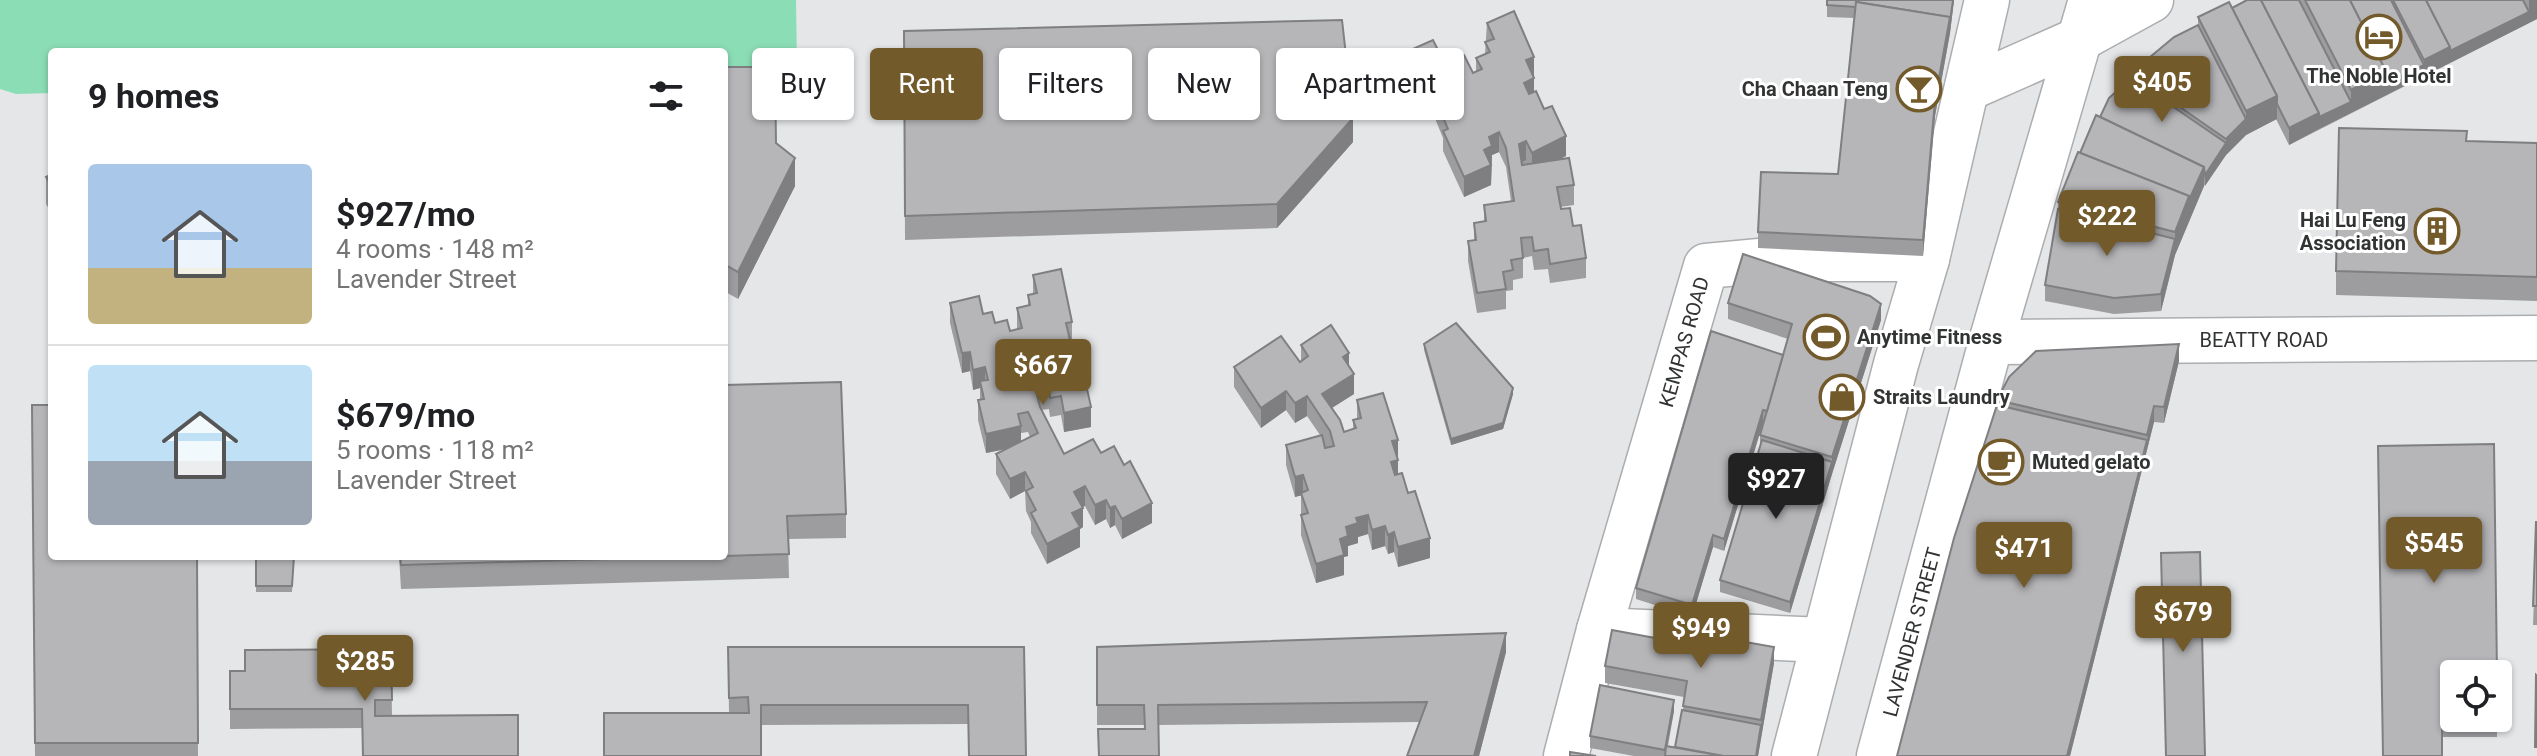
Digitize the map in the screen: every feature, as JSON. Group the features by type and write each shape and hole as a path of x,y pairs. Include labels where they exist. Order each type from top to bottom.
{"main road":[{"path":"1794,756 1896,364 1927,259 1987,0"},
{"path":"1967,89 2085,20 2151,0"},
{"name":"LAVENDER STREET","path":"1879,756 1991,342 2085,20"},
{"name":"KEMPAS ROAD","path":"1566,756 1599,630 1706,266 1781,259 1927,259"},
{"name":"BEATTY ROAD","path":"1991,342 2537,338"},
{"path":"1599,630 1823,640"}],"green space":[{"path":"0,0 796,0 797,48 752,48 752,70 728,71 728,48 48,48 48,93 16,94 0,89"}],"building":[{"path":"1827,0 1953,0 1950,21 1950,17 1856,2 1856,7 1827,5"},
{"path":"2247,0 2261,0 2319,113 2289,128 2277,104 2277,96 2232,8"},
{"path":"2261,0 2299,0 2351,102 2319,117"},
{"path":"2305,0 2350,0 2386,71 2351,90"},
{"path":"2350,0 2391,0 2424,65 2386,84 2386,71"},
{"path":"2393,0 2426,0 2450,47 2424,60"},
{"path":"2426,0 2523,0 2529,12 2450,51"},
{"path":"1856,2 1950,17 1935,100 1923,240 1758,232 1761,172 1838,174"},
{"path":"2229,2 2277,96 2246,111 2198,17"},
{"path":"1514,11 1534,57 1526,60 1534,78 1524,83 1529,94 1536,91 1544,109 1552,106 1566,136 1532,153 1526,141 1519,144 1522,165 1569,158 1574,185 1557,187 1561,209 1570,208 1573,226 1581,225 1586,258 1550,264 1548,249 1534,251 1532,237 1521,238 1523,258 1511,260 1513,270 1503,272 1506,289 1477,293 1468,241 1476,240 1474,223 1486,221 1484,205 1514,201 1506,148 1499,132 1489,137 1492,146 1484,150 1491,165 1464,177 1443,131 1448,129 1444,120 1464,120 1464,55 1473,73 1482,69 1476,58 1490,52 1485,42 1494,39 1487,23"},
{"path":"1342,20 1345,48 1276,48 1276,120 1351,120 1277,204 905,216 904,120 983,120 983,48 904,48 904,31"},
{"path":"2198,25 2246,119 2226,139 2131,73 2174,37"},
{"path":"1433,40 1437,48 1415,48"},
{"path":"728,67 752,67 752,120 776,120 776,143 795,158 738,272 728,266"},
{"path":"2131,78 2226,143 2205,175 2204,167 2100,117 2109,98"},
{"path":"2096,115 2204,167 2189,200 2189,196 2080,153"},
{"name":"Hai Lu Feng Association","path":"2339,128 2467,131 2466,141 2537,143 2537,277 2336,271"},
{"path":"2078,152 2189,196 2175,232 2058,202"},
{"path":"2058,209 2175,239 2161,294 2114,298 2045,285"},
{"path":"1743,254 1870,296 1881,304 1832,457 1760,435 1792,324 1728,303"},
{"path":"1061,269 1072,322 1066,323 1074,357 1080,357 1091,407 1064,413 1061,396 1050,398 1049,389 1036,391 1040,407 1064,454 1093,439 1101,453 1114,446 1124,465 1130,461 1152,503 1122,519 1115,506 1110,508 1106,500 1095,505 1085,486 1074,492 1083,508 1072,513 1080,527 1047,544 1031,513 1036,510 1026,491 1033,487 1025,472 1010,479 996,454 1038,433 1028,412 1018,414 1021,426 986,434 978,400 984,399 980,381 988,380 985,367 973,370 970,352 962,353 950,303 979,296 983,314 992,312 995,323 1007,320 1010,331 1022,328 1017,308 1030,305 1028,295 1037,293 1033,275"},
{"path":"1456,323 1513,388 1503,423 1451,439 1424,344"},
{"path":"1331,325 1349,353 1343,357 1354,374 1322,394 1340,420 1344,432 1356,428 1353,420 1361,418 1357,400 1383,393 1398,440 1392,441 1398,460 1391,462 1395,475 1402,473 1408,493 1415,491 1430,538 1398,547 1394,532 1388,535 1385,526 1372,530 1368,515 1356,518 1358,523 1346,527 1348,536 1340,539 1344,555 1316,564 1301,515 1308,513 1301,493 1308,490 1303,475 1295,477 1286,445 1322,435 1325,448 1334,446 1330,431 1307,396 1295,403 1286,391 1261,408 1234,367 1281,336 1300,362 1308,356 1301,345"},
{"path":"1711,331 1783,355 1724,539 1713,535 1692,605 1636,588"},
{"path":"2179,344 2164,407 2154,406 2147,435 1997,400 2009,377 2036,351"},
{"path":"841,382 846,514 787,516 789,554 728,556 728,385"},
{"path":"32,405 48,405 48,560 197,560 198,743 35,743"},
{"path":"1997,405 2147,440 2067,756 1897,756 1954,538"},
{"path":"1762,440 1832,462 1790,602 1720,580"},
{"path":"2494,444 2497,660 2440,660 2442,756 2383,756 2378,446"},
{"path":"2536,522 2537,606 2533,606"},
{"path":"2200,552 2205,756 2166,756 2161,553"},
{"path":"256,560 294,560 292,586 256,586"},
{"path":"400,560 573,560 401,565"},
{"path":"1612,630 1709,648 1711,636 1774,647 1761,720 1683,706 1687,681 1605,666"},
{"path":"1506,633 1474,756 1407,756 1427,702 1158,705 1159,756 1099,756 1098,729 1145,729 1144,705 1097,705 1097,647"},
{"path":"728,647 1024,647 1026,756 969,756 968,705 761,705 761,756 604,756 604,713 749,713 748,697 729,698"},
{"path":"391,649 392,700 375,700 375,716 518,715 518,756 363,756 362,709 230,709 230,671 245,671 245,650"},
{"path":"2536,675 2537,747 2535,747"},
{"path":"1600,685 1674,700 1665,750 1590,736"},
{"path":"1682,710 1761,725 1756,756 1723,756 1675,747"},
{"path":"1666,746 1723,756 1665,756"},
{"path":"1570,752 1596,756 1570,756"}],"place":[{"name":"The Noble Hotel","path":"2379,37"},
{"name":"Cha Chaan Teng","path":"1919,89"},
{"name":"Hai Lu Feng Association","path":"2437,231"},
{"name":"Anytime Fitness","path":"1826,337"},
{"name":"Straits Laundry","path":"1842,397"},
{"name":"Muted gelato","path":"2001,462"}]}
